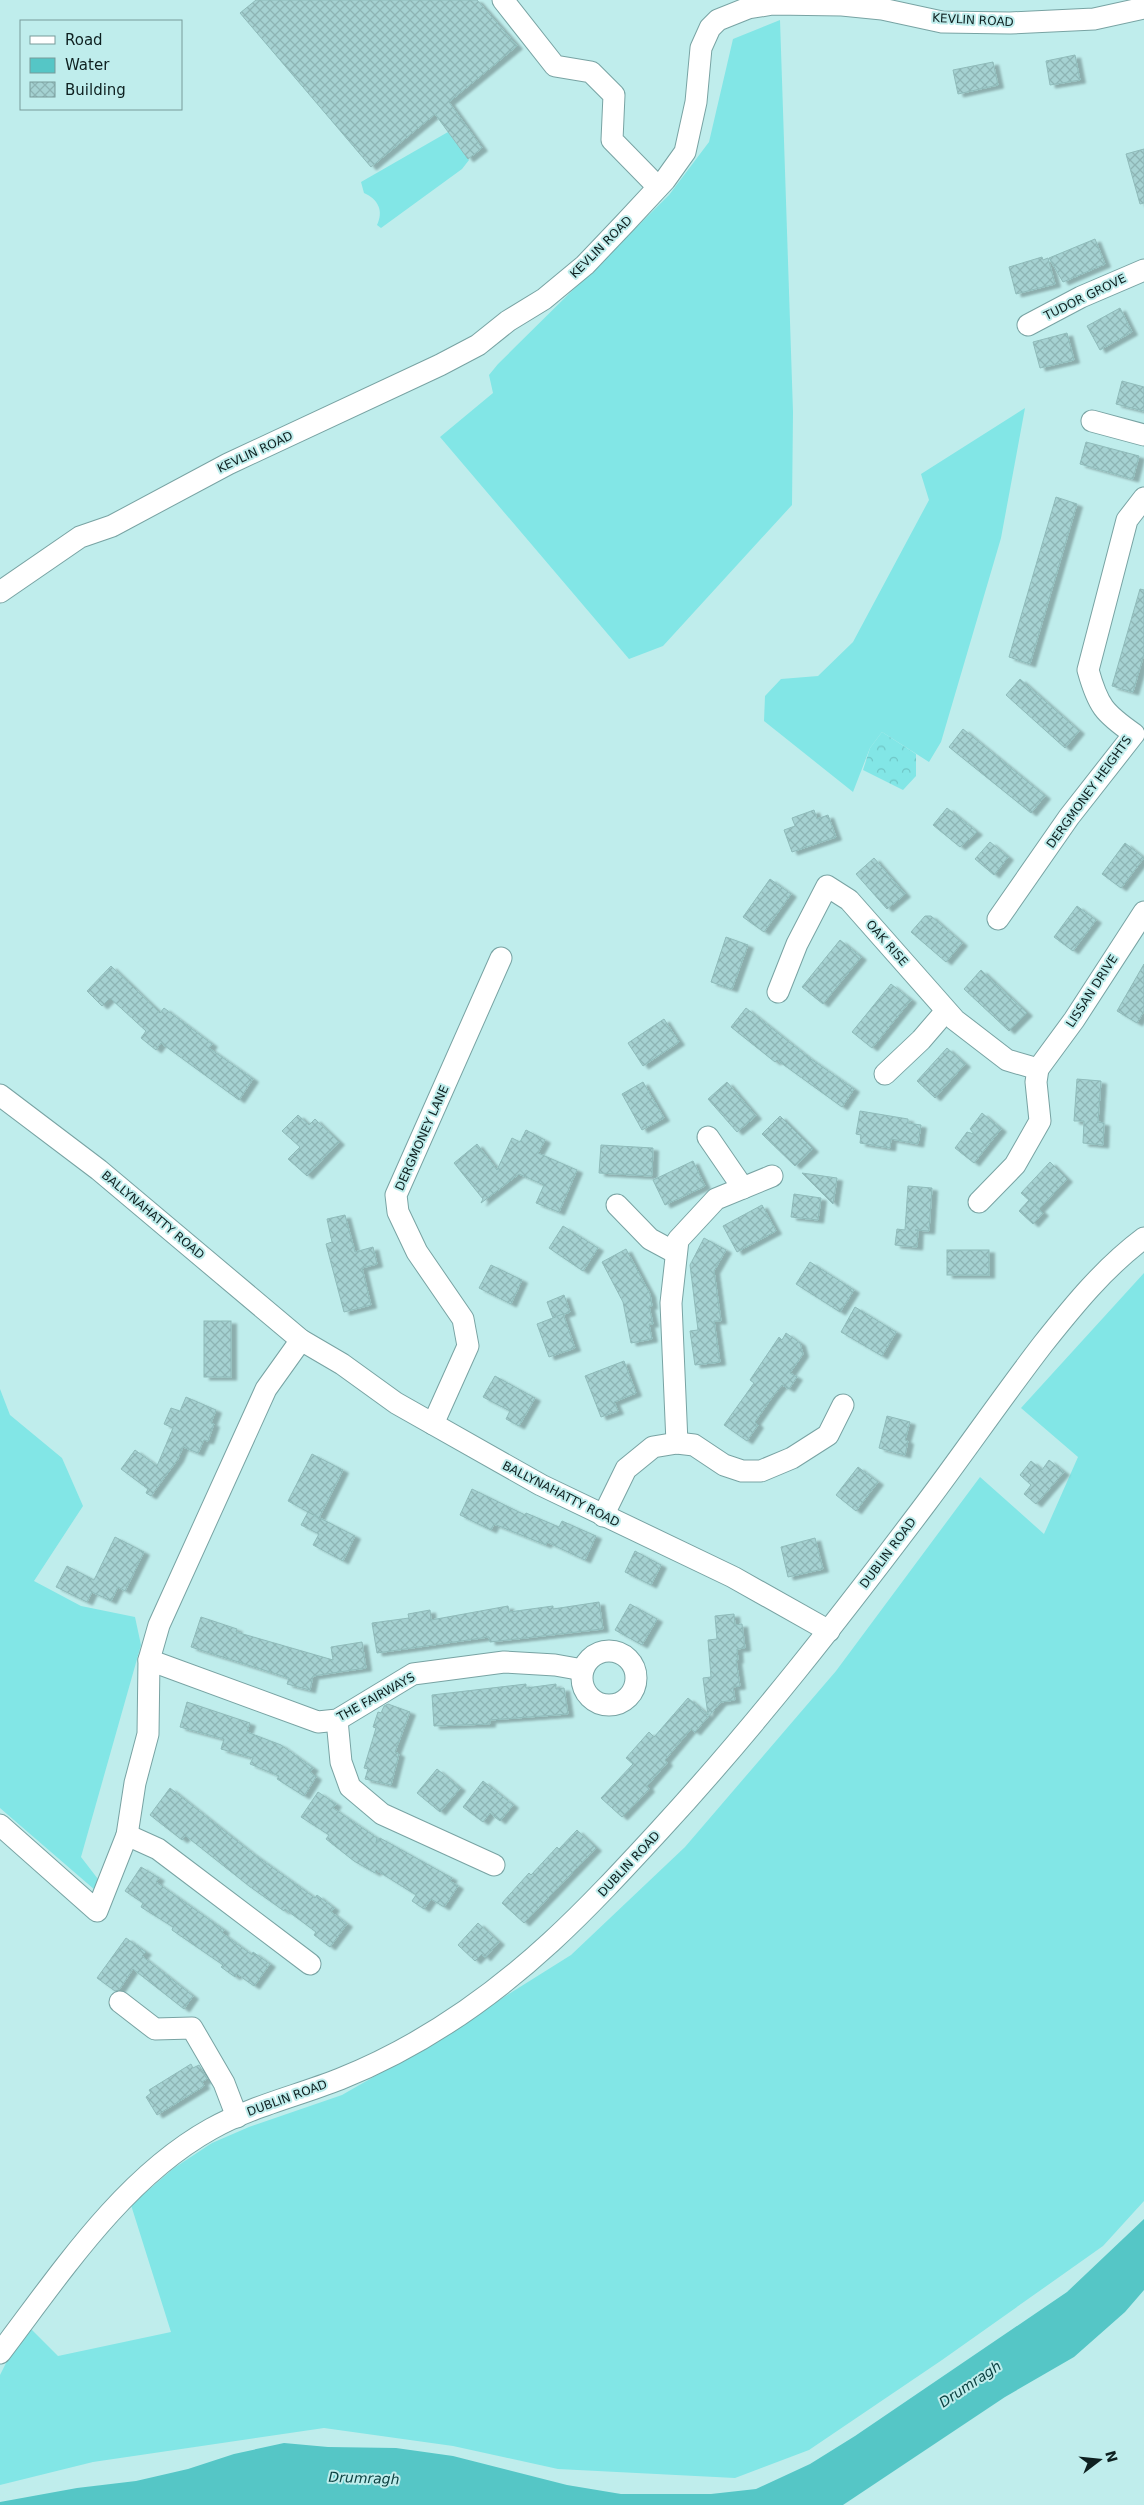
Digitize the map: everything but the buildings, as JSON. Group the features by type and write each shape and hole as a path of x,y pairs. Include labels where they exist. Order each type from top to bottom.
{"street":[{"path":"503,0 555,66 591,72 614,94 612,140 658,186"},
{"name":"KEVLIN ROAD","path":"0,592 80,537 112,526 228,464 440,366 478,345 508,321 544,299 584,265 658,186 684,152 696,102 701,48 710,28 718,20 741,10 773,4 842,5 882,9 942,22 1010,23 1094,19 1144,8"},
{"name":"TUDOR GROVE","path":"1028,325 1081,297 1144,270"},
{"path":"1092,421 1144,435"},
{"name":"DERGMONEY HEIGHTS","path":"998,919 1069,817 1134,734 1108,715 1095,695 1088,670 1128,520 1144,498"},
{"name":"OAK RISE","path":"778,992 798,944 827,886 849,900 954,1020 1007,1060 1038,1070"},
{"name":"LISSAN DRIVE","path":"1038,1070 1074,1020 1144,912"},
{"name":"DERGMONEY LANE","path":"432,1424 468,1346 463,1319 417,1252 398,1212 396,1195 501,958"},
{"path":"885,1074 921,1040 946,1011"},
{"path":"979,1202 1015,1165 1040,1121 1036,1082 1038,1070"},
{"name":"BALLYNAHATTY ROAD","path":"0,1095 99,1170 301,1340 342,1364 396,1403 533,1481 734,1577 829,1631"},
{"path":"708,1137 743,1188"},
{"path":"677,1443 671,1303 678,1240 716,1199 772,1176"},
{"path":"617,1206 650,1239 676,1253"},
{"name":"DUBLIN ROAD","path":"0,2353 63,2269 128,2194 170,2156 210,2130 237,2117 284,2097 342,2078 387,2058 443,2028 505,1982 550,1943 634,1858 714,1772 829,1631 929,1499 1011,1385 1086,1289 1144,1238"},
{"path":"0,1825 97,1911 127,1835 135,1783 148,1734 149,1660 159,1626 263,1394 301,1340"},
{"path":"603,1516 626,1469 653,1447 677,1443 694,1446 724,1465 742,1471 761,1471 792,1458 828,1435 843,1405"},
{"name":"THE FAIRWAYS","path":"149,1660 318,1722 337,1720 413,1674 504,1662 555,1665 583,1670"},
{"path":"337,1720 341,1762 350,1787 382,1814 494,1865"},
{"path":"127,1835 158,1849 310,1964"},
{"path":"120,2002 155,2029 192,2028 224,2083 237,2117"}],"green space":[{"path":"780,20 793,412 792,505 663,646 629,659 440,437 493,393 489,375 498,364 669,195 709,142 733,39"},
{"path":"448,132 469,160 462,169 381,228 377,225 380,210 376,202 364,193 361,182"},
{"path":"1025,408 1001,538 941,742 929,762 882,732 870,748 853,792 764,721 765,696 781,679 818,676 853,642 929,500 921,474"},
{"path":"882,732 916,754 916,776 903,790 863,770 870,748"},
{"path":"1144,1273 1144,2201 1103,2246 942,2360 809,2450 735,2478 558,2469 453,2446 324,2428 93,2462 0,2485 0,2375 9,2357 31,2329 58,2356 171,2332 131,2205 174,2168 212,2143 249,2127 342,2095 410,2056 571,1955 685,1847 836,1671 980,1477 1044,1534 1078,1457 1021,1408"},
{"path":"0,1389 10,1415 62,1458 83,1506 34,1581 81,1606 135,1617 141,1645 81,1857 101,1883 95,1890 0,1808"}],"water":[{"name":"Drumragh","path":"1144,2219 1144,2290 1125,2312 1074,2357 1005,2397 843,2505 0,2505 0,2502 77,2488 136,2481 188,2469 234,2454 284,2443 328,2447 396,2448 453,2456 567,2485 621,2494 711,2494 756,2489 810,2464 855,2436 1067,2292"}]}
